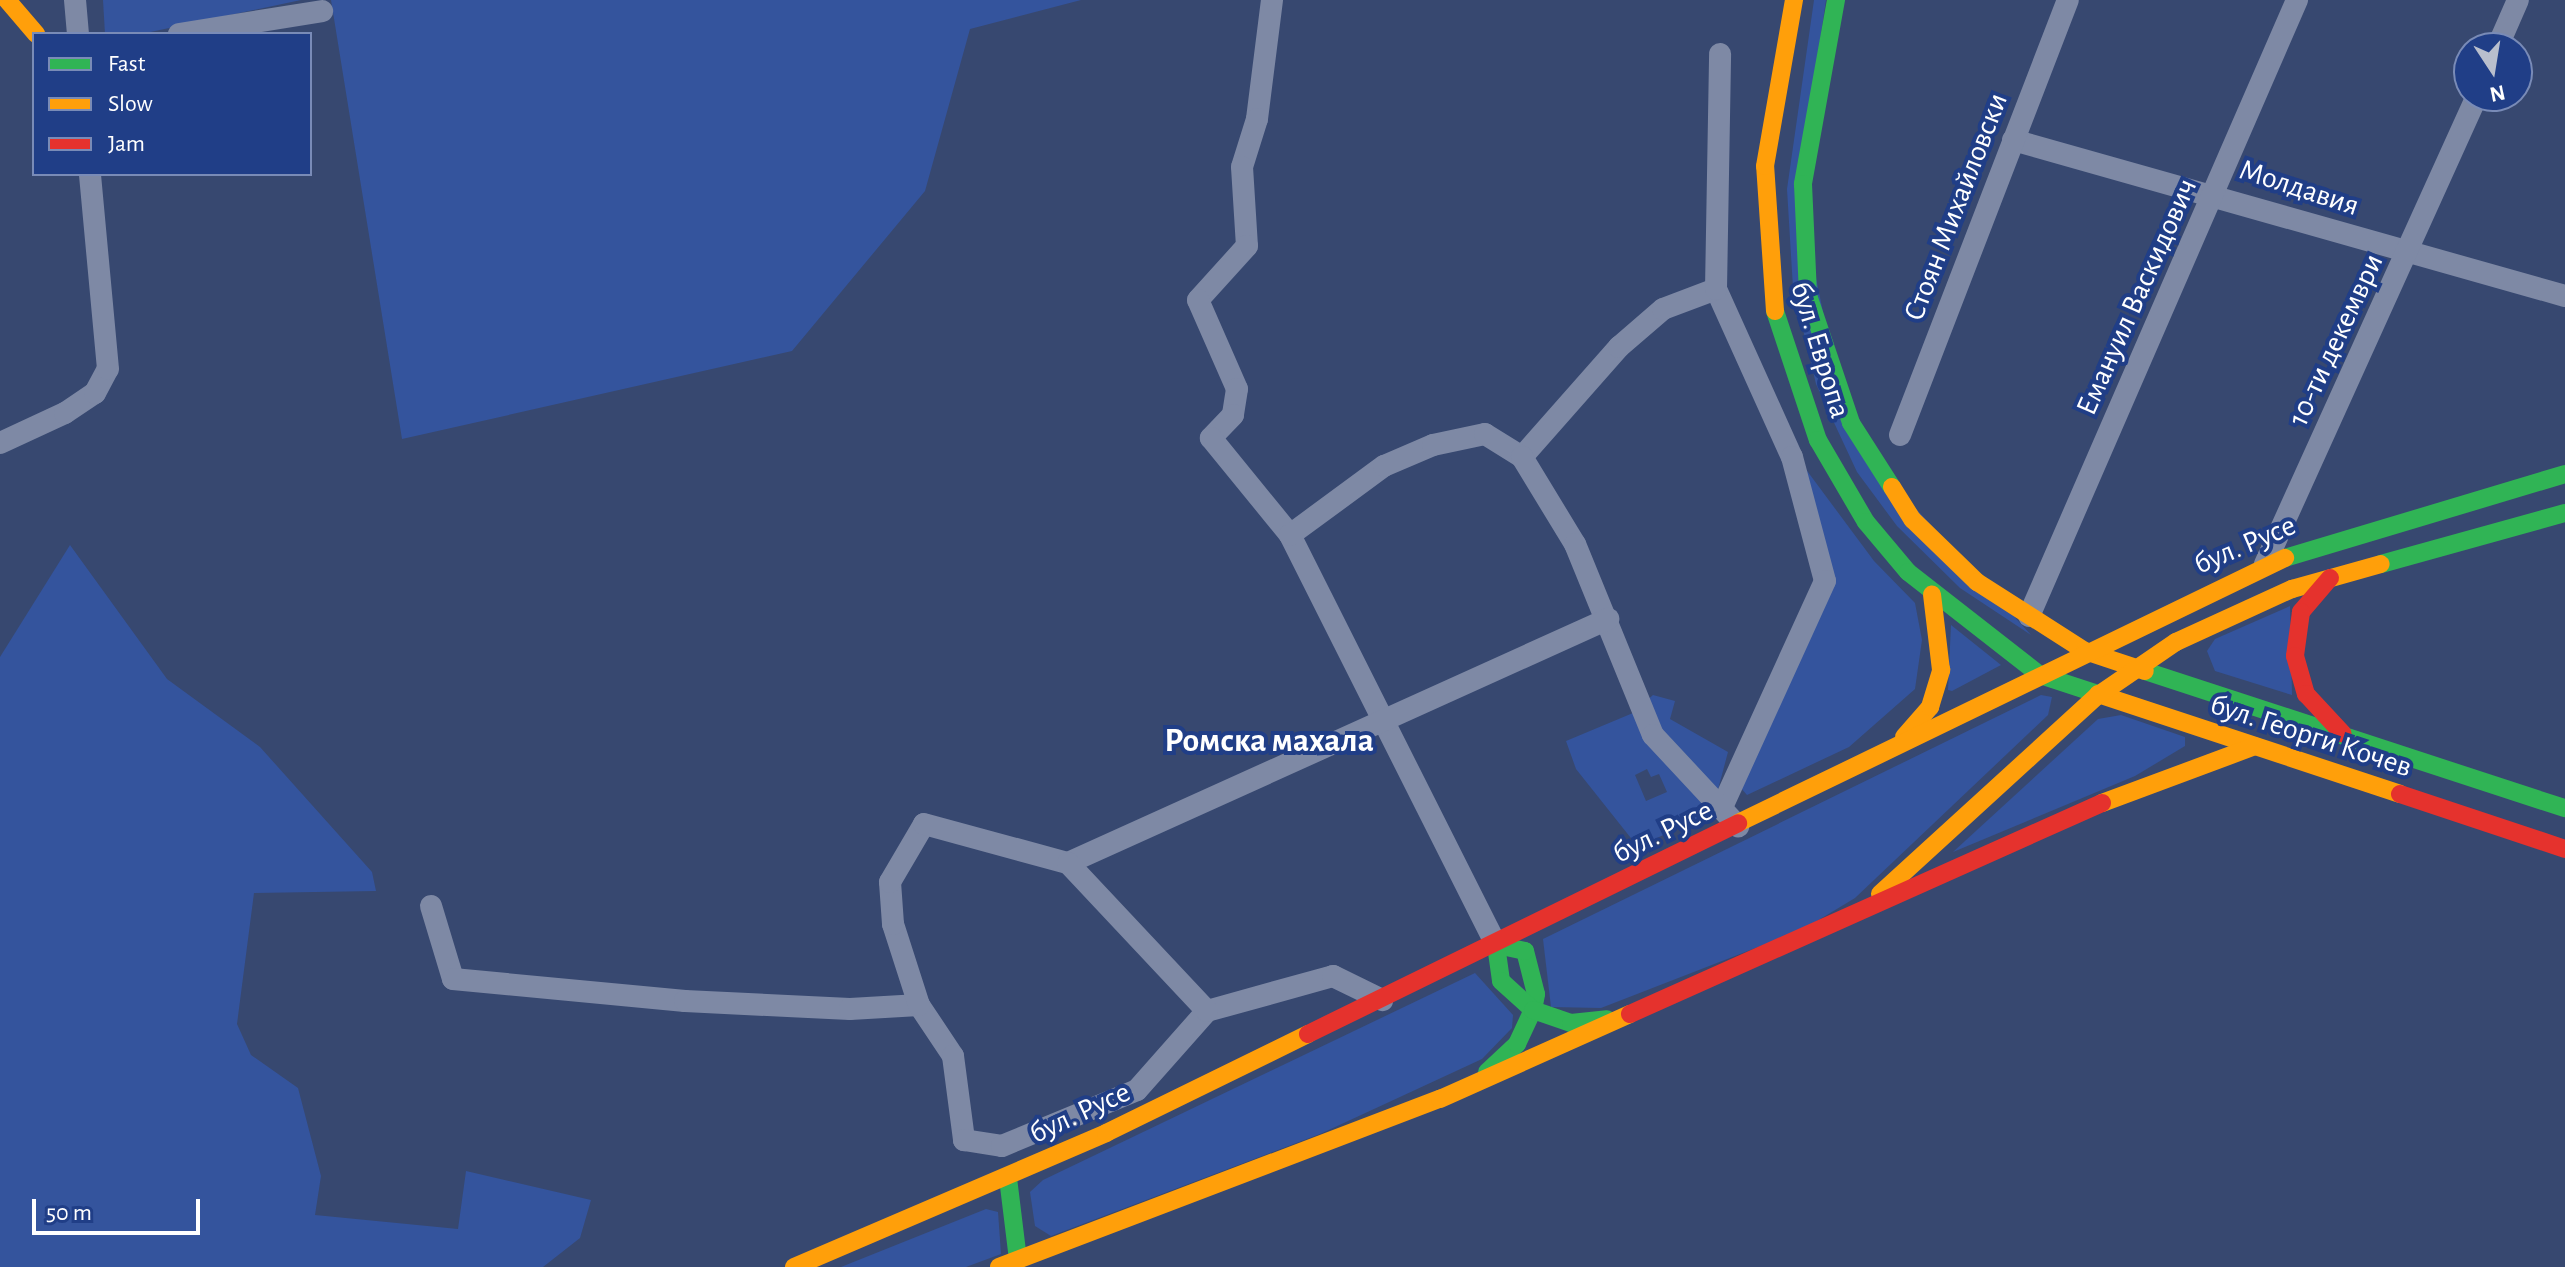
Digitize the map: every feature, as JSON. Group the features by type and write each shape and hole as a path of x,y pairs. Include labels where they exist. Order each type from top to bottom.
{"main road":[{"path":"7,0 34,32"},
{"name":"бул. Европа","path":"1794,0 1765,166 1765,246 1777,324 1805,410 1849,496 1932,595 2040,675"},
{"name":"бул. Европа","path":"1836,0 1803,184 1803,256 1815,325 1851,423 1897,498 1951,559 2029,616 2085,651"},
{"name":"бул. Русе","path":"794,1267 1008,1178 1382,1000 2265,564 2565,474"},
{"name":"бул. Русе","path":"1843,921 2134,666 2261,601 2330,578 2565,513"},
{"path":"2330,578 2301,612 2295,656 2306,694 2344,736"},
{"path":"1887,751 1918,724 1936,691 1940,634 1932,595"},
{"name":"бул. Георги Кочев","path":"2085,651 2565,808"},
{"name":"бул. Георги Кочев","path":"2040,675 2565,849"},
{"name":"бул. Русе","path":"999,1267 1440,1099 1661,1006 2137,787 2255,746"},
{"path":"1440,1099 1502,1062 1533,1010 1528,956 1496,945 1501,981 1533,1010 1584,1023 1661,1006"},
{"path":"1008,1178 1018,1260"}],"street":[{"path":"75,0 78,32"},
{"path":"1272,0 1257,119 1242,167 1247,246 1198,300 1199,315 1237,389 1233,415 1211,438 1290,535 1496,945"},
{"name":"Стоян Михайловски","path":"1900,435 2068,0"},
{"name":"Емануил Васкидович","path":"2029,616 2297,0"},
{"path":"2504,32 2518,0"},
{"path":"191,32 322,11"},
{"path":"1720,54 1716,289 1792,457 1825,581 1723,805"},
{"name":"10-ти декември","path":"2265,564 2408,256 2470,112"},
{"name":"Молдавия","path":"2013,140 2216,192 2408,256 2565,296"},
{"path":"0,443 65,413 95,393 108,369 90,176"},
{"path":"1522,457 1619,347 1663,309 1716,289"},
{"path":"1290,535 1384,466 1433,445 1485,434 1522,457 1575,544 1653,735 1723,805 1738,826"},
{"path":"1068,863 1608,619"},
{"path":"1207,1011 1068,863 924,824 890,882 893,924 919,1005 953,1056 964,1140 1002,1146 1137,1090 1207,1011 1333,976 1382,1000"},
{"path":"431,906 453,979 685,1001 850,1009 919,1005"}],"shaded area":[{"path":"103,0 301,0 150,32 105,32"},
{"path":"331,0 1081,0 970,29 925,191 792,351 402,439"},
{"path":"1814,0 1826,0 1798,190 1848,434 2031,635 1960,588 1897,526 1857,472 1816,384 1793,288 1787,189"},
{"path":"1799,460 1874,561 1915,603 1922,640 1915,689 1849,747 1747,795 1740,787 1832,590"},
{"path":"70,545 167,679 260,747 372,872 376,891 254,893 237,1024 251,1055 298,1088 321,1176 315,1215 458,1229 466,1171 591,1200 580,1238 543,1267 0,1267 0,657"},
{"path":"2290,606 2292,695 2215,671 2207,651 2215,639"},
{"path":"1951,625 2001,665 1952,691 1948,690"},
{"path":"1653,695 1675,701 1670,719 1728,752 1712,812 1638,847 1576,769 1566,741 1633,713","holes":["1647,769 1651,777 1659,774 1667,792 1646,801 1635,775"]},
{"path":"2041,695 2052,697 2048,715 1855,898 1802,930 1601,1008 1551,1007 1543,939"},
{"path":"2121,715 2185,737 2185,746 2135,776 1953,852 2098,719"},
{"path":"1475,973 1513,1015 1512,1028 1482,1059 1320,1134 1051,1236 1035,1226 1030,1192 1043,1180"},
{"path":"986,1209 998,1212 1001,1254 966,1267 841,1267"}],"traffic: fast":[{"path":"1836,0 1803,184 1808,295 1851,423 1892,487"},
{"path":"1775,311 1818,440 1866,522 1908,572 2040,675 2098,694"},
{"path":"2285,558 2565,474"},
{"path":"2381,564 2565,513"},
{"path":"2145,671 2565,808"},
{"path":"1487,1072 1517,1044 1533,1010 1536,994 1525,951 1496,945 1501,981 1533,1010 1571,1023 1607,1019"},
{"path":"1008,1178 1018,1260"}],"traffic: slow":[{"path":"7,0 34,32"},
{"path":"1775,311 1765,166 1794,0"},
{"path":"1892,487 1913,520 1977,582 2085,651 2145,671"},
{"path":"1738,823 2285,558"},
{"path":"1880,894 2097,696 2176,642 2292,589 2381,564"},
{"path":"1904,737 1930,707 1941,670 1932,595"},
{"path":"2098,694 2400,794"},
{"path":"2102,803 2255,746"},
{"path":"999,1267 1440,1099 1630,1014"},
{"path":"794,1267 1106,1133 1308,1034"}],"traffic: jam":[{"path":"2330,578 2301,612 2295,656 2306,694 2343,734"},
{"path":"2400,794 2565,849"},
{"path":"1630,1014 2102,803"},
{"path":"1308,1034 1738,823"}],"district":[{"name":"Ромска махала","path":"1269,742"}]}
